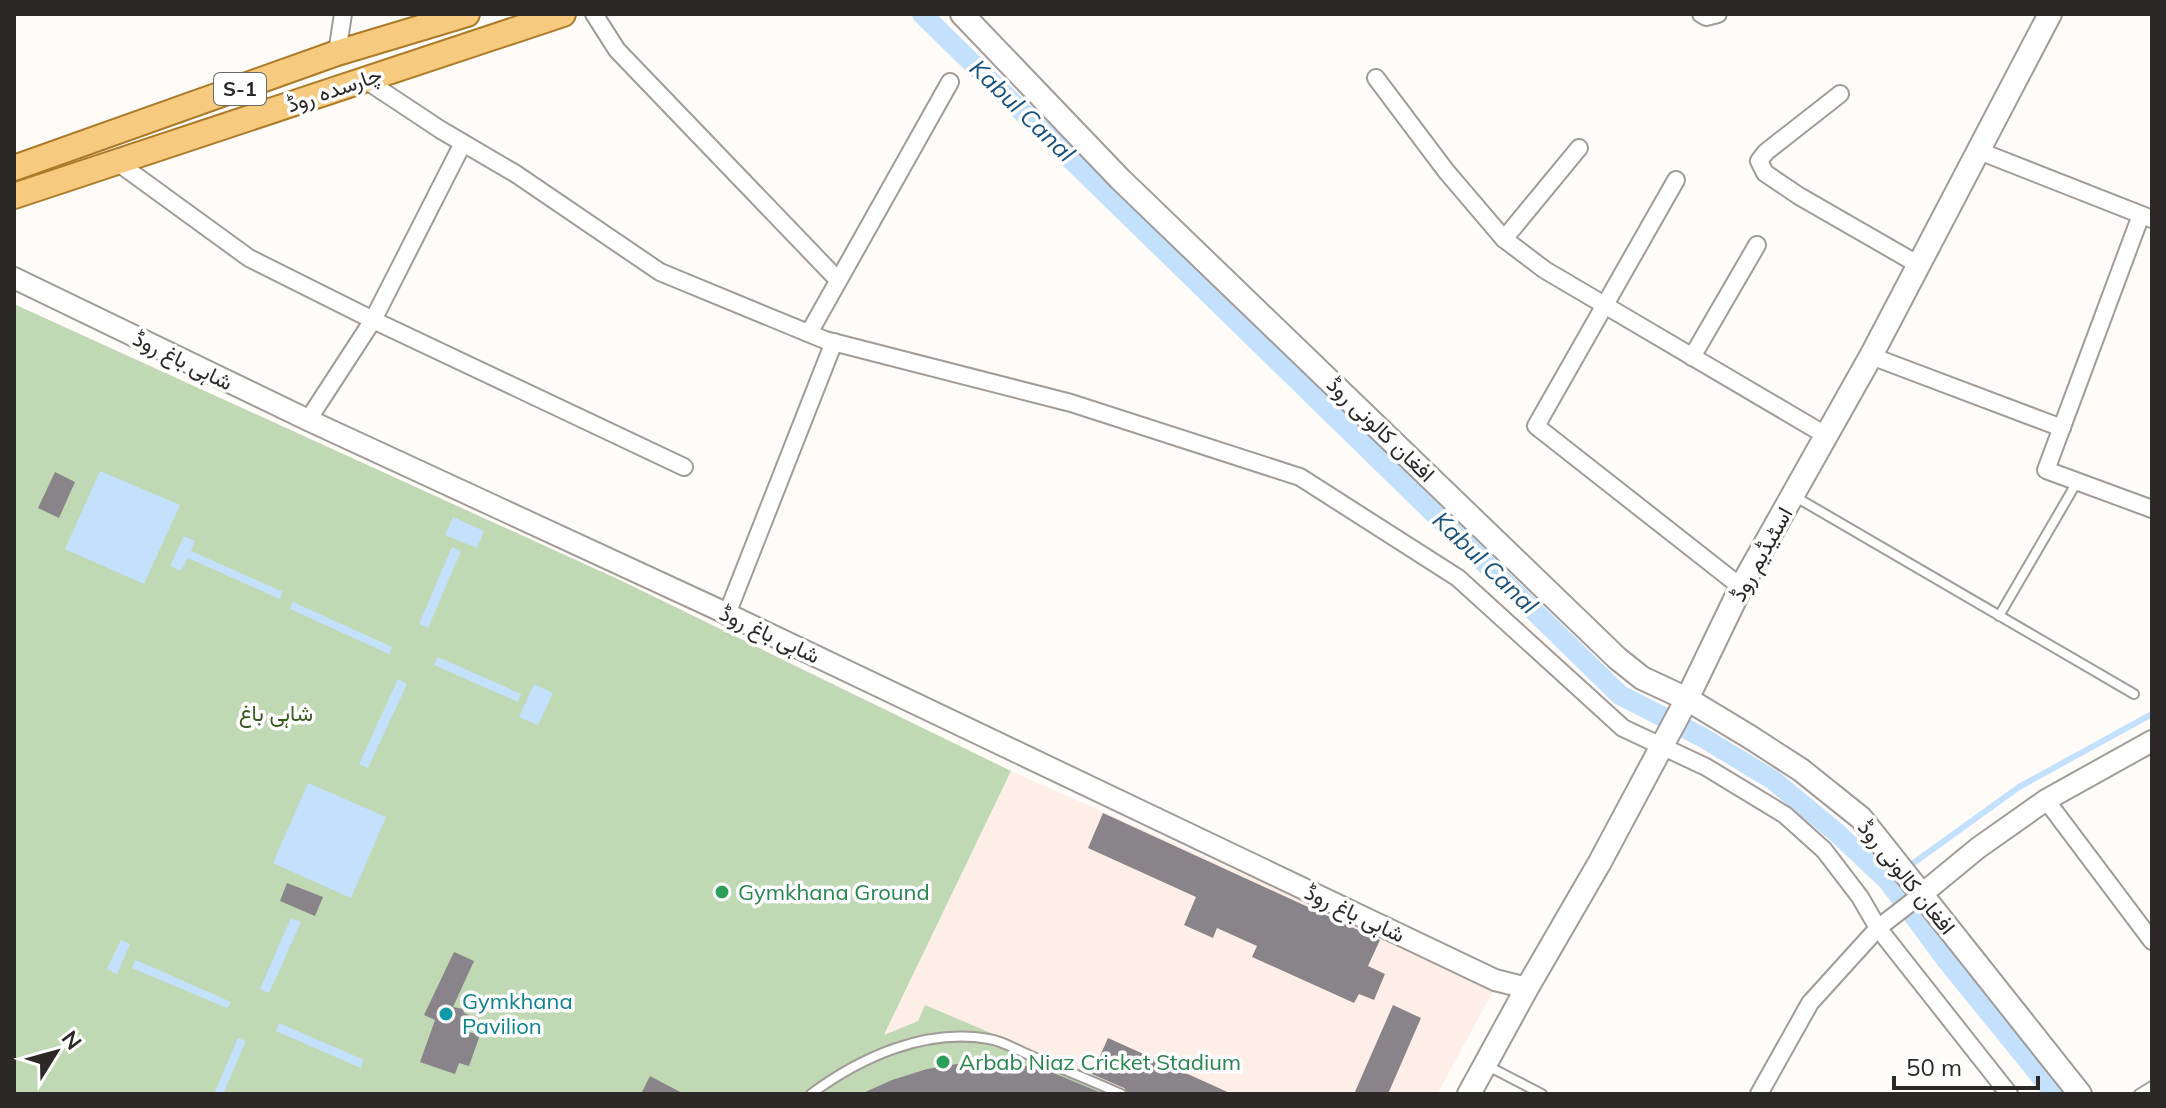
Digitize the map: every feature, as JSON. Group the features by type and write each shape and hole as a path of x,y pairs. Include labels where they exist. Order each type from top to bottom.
{"main road":[{"name":"چارسدہ روڈ","path":"14,168 337,53 467,14"},
{"name":"چارسدہ روڈ","path":"14,196 563,14"},
{"name":"افغان کالونی روڈ","path":"962,14 1120,179 1617,658 1642,678 1801,770 1861,818 1897,862 1918,895 2080,1094"},
{"name":"اسٹیڈیم روڈ","path":"1469,1094 1600,862 1741,587 1871,356 2050,14"}],"street":[{"path":"337,53 343,14"},
{"path":"594,14 617,50 838,280"},
{"path":"1701,14 1706,17 1718,14"},
{"path":"1376,78 1446,171 1504,239 1545,270 1827,436"},
{"path":"364,79 516,174 660,272 834,342 1071,403 1300,477 1458,578 1623,728 1661,744 1785,815 1824,850 2009,1094"},
{"path":"809,333 950,82"},
{"path":"1840,94 1766,152 1759,161 1765,173 1799,196 1919,265"},
{"path":"308,420 373,320 463,143"},
{"path":"1504,239 1579,148"},
{"path":"1979,151 2147,217 2046,470 2152,509"},
{"path":"117,162 249,258 684,467"},
{"path":"1676,180 1536,426 1741,587"},
{"path":"1692,357 1757,245"},
{"name":"شاہی باغ روڈ","path":"14,278 1495,980 1527,988"},
{"path":"727,614 834,342"},
{"path":"1871,356 2062,428"},
{"path":"1759,1094 1810,1003 1882,925 1978,848 2046,800 2152,741"},
{"path":"2046,800 2152,940"}],"lane":[{"path":"1999,616 2077,481"},
{"path":"1793,496 2134,694"},
{"path":"811,1094 869,1058 907,1045 948,1037 992,1039 1121,1094"},
{"path":"1486,1065 1542,1094"},
{"path":"2139,1094 2152,1086"}],"shaded area":[{"path":"1011,771 1496,986 1437,1094 1131,1094 918,1021 884,1036"}],"green space":[{"name":"شاہی باغ","path":"14,304 622,581 1011,771 884,1035 918,1021 925,1005 1135,1094 14,1094"}],"water":[{"path":"100,471 180,505 144,584 65,549"},
{"path":"453,517 484,531 477,548 445,535"},
{"path":"184,536 195,541 191,551 283,592 280,599 188,558 181,571 170,566"},
{"path":"452,547 461,551 428,628 419,624"},
{"path":"293,602 392,647 389,654 290,609"},
{"path":"438,657 521,694 518,702 434,665"},
{"path":"398,679 407,684 368,768 359,764"},
{"path":"534,684 553,693 538,725 519,717"},
{"path":"308,783 386,817 351,898 273,863"},
{"path":"291,918 301,922 269,993 260,989"},
{"path":"121,940 130,944 117,974 107,969"},
{"path":"136,960 231,1002 227,1008 132,968"},
{"path":"279,1023 364,1060 361,1068 276,1031"},
{"path":"238,1038 246,1041 223,1094 214,1094"}],"building":[{"path":"55,472 75,482 59,518 38,508"},
{"path":"1103,813 1380,940 1368,966 1385,974 1374,1000 1359,994 1354,1003 1252,957 1257,946 1217,928 1213,938 1184,925 1196,897 1088,848"},
{"path":"287,883 323,897 315,916 280,901"},
{"name":"Gymkhana Pavilion","path":"454,952 474,961 453,1007 463,1009 464,1013 474,1017 469,1032 480,1035 469,1066 459,1063 455,1074 420,1062 435,1020 424,1015"},
{"path":"1393,1005 1421,1018 1388,1094 1354,1094"},
{"path":"1108,1038 1232,1094 1128,1094 1124,1088 1092,1074"},
{"path":"1000,1062 1044,1069 1104,1094 861,1094 927,1069 963,1063"},
{"path":"650,1076 684,1094 641,1094"}],"waterway":[{"name":"Kabul Canal","path":"922,14 1620,695 1702,737 1773,780 1837,833 1888,881 1947,961 2055,1094"},
{"path":"1908,867 2019,787 2152,714"},
{"path":"1888,881 1899,873"}],"place":[{"name":"Gymkhana Ground","path":"722,892"},
{"name":"Gymkhana Pavilion","path":"446,1014"},
{"name":"Arbab Niaz Cricket Stadium","path":"943,1062"}]}
